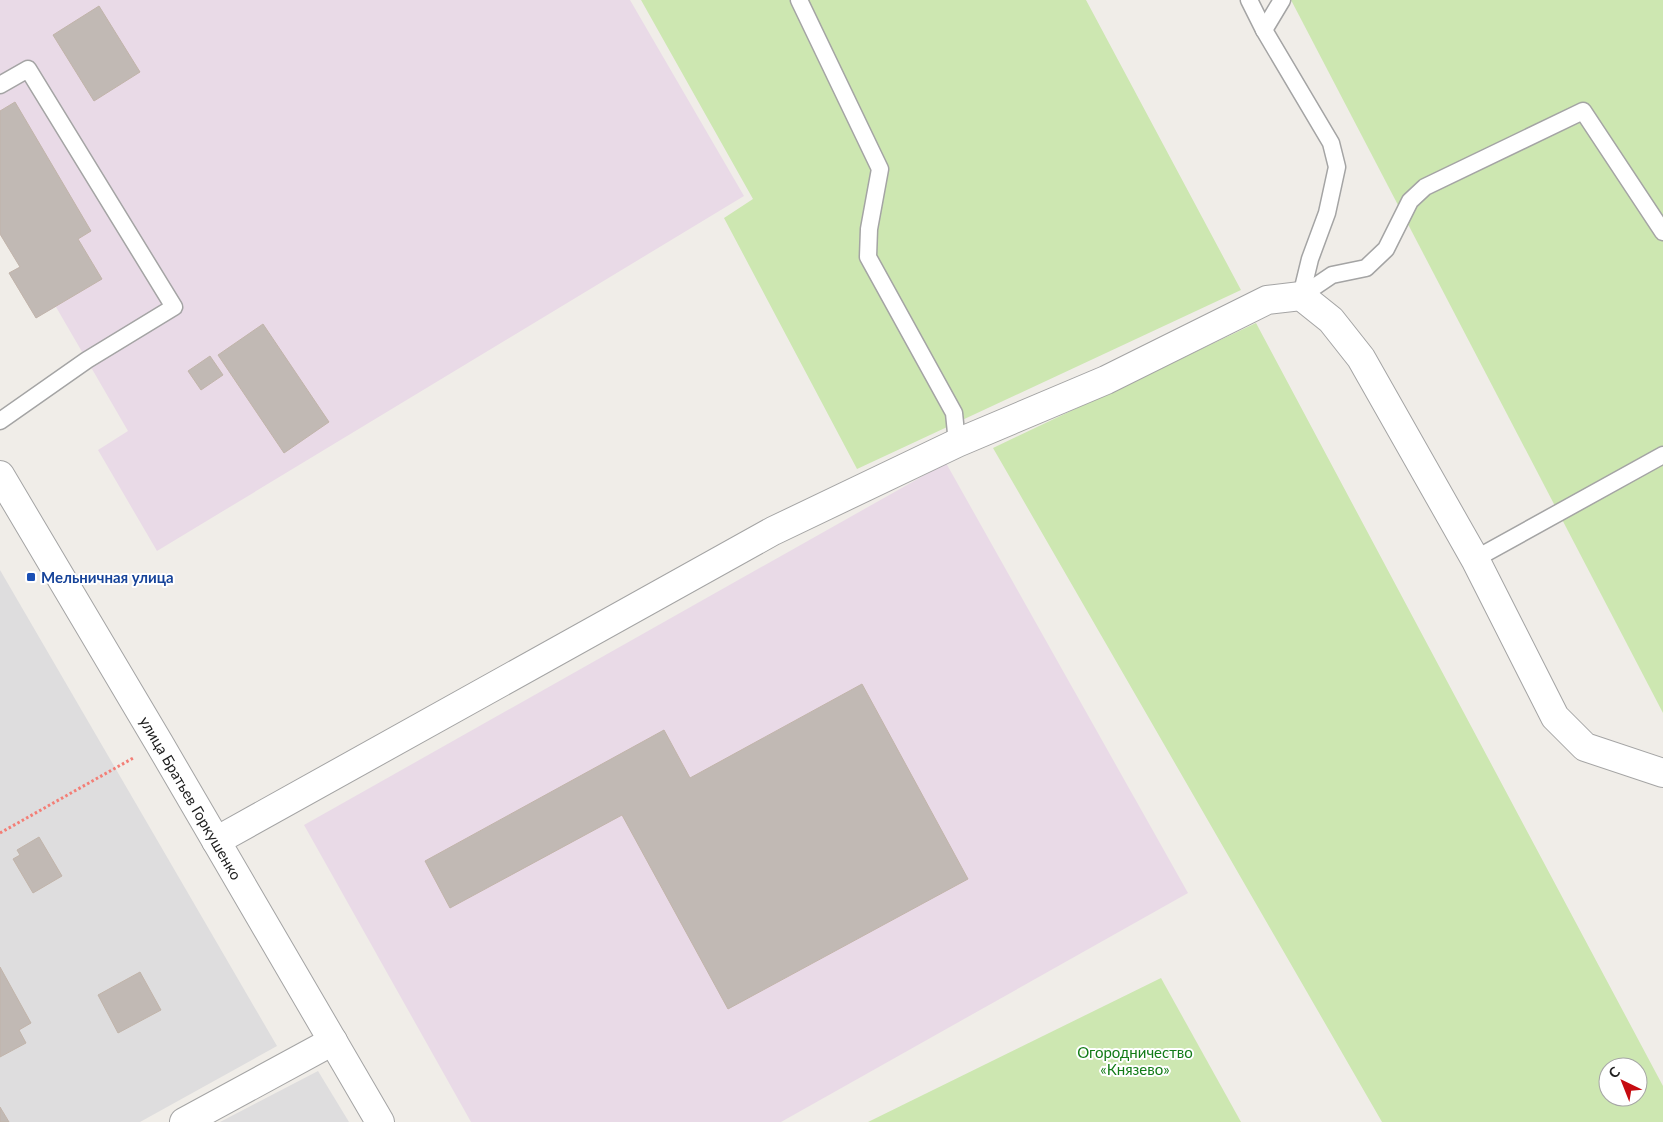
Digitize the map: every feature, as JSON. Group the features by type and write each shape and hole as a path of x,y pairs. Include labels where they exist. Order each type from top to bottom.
{"street":[{"path":"216,841 774,531 958,443 1106,380 1267,300 1301,296 1331,320 1361,358 1475,559 1555,717 1585,747 1663,773"},
{"name":"улица Братьев Горкушенко","path":"0,475 160,744 380,1122"},
{"path":"184,1122 333,1041"}],"lane":[{"path":"799,0 880,169 870,229 868,257 954,413 958,443"},
{"path":"1249,0 1264,30 1332,143 1337,167 1327,213 1310,259 1301,296"},
{"path":"1264,30 1282,0"},
{"path":"0,85 28,69 174,307 88,360 0,421"},
{"path":"1301,296 1332,275 1366,268 1386,249 1410,201 1425,187 1583,111 1663,232"},
{"path":"1475,559 1663,455"}],"path":[{"path":"0,833 160,744"}],"shaded area":[{"path":"0,0 630,0 744,196 157,551 98,450 128,431 56,307 36,318 9,273 20,267 0,234"},
{"path":"946,463 1188,893 781,1122 471,1122 304,825"},
{"path":"0,570 277,1046 140,1122 0,1122"},
{"path":"318,1071 349,1122 220,1122"}],"green space":[{"path":"641,0 1086,0 1241,290 857,469 724,218 753,199"},
{"path":"1291,0 1663,0 1663,713"},
{"path":"1256,323 1648,1057 1598,1057 1598,1107 1648,1107 1648,1058 1663,1086 1663,1122 1382,1122 993,448"},
{"name":"Огородничество «Князево»","path":"1161,978 1241,1122 868,1122"}],"building":[{"path":"99,6 140,72 94,101 53,35"},
{"path":"15,102 91,231 78,239 102,279 36,318 9,273 20,267 0,234 0,111"},
{"path":"263,324 329,422 284,453 218,355"},
{"path":"210,356 223,375 201,390 188,371"},
{"path":"862,684 968,879 728,1009 622,815 450,908 425,861 664,730 690,778"},
{"path":"39,837 62,876 33,893 13,859 20,855 17,850"},
{"path":"0,967 31,1023 19,1030 26,1043 0,1057"},
{"path":"140,972 161,1010 118,1033 98,995"},
{"path":"0,1107 9,1122 0,1122"}],"place":[{"name":"Мельничная улица","path":"31,577"}]}
